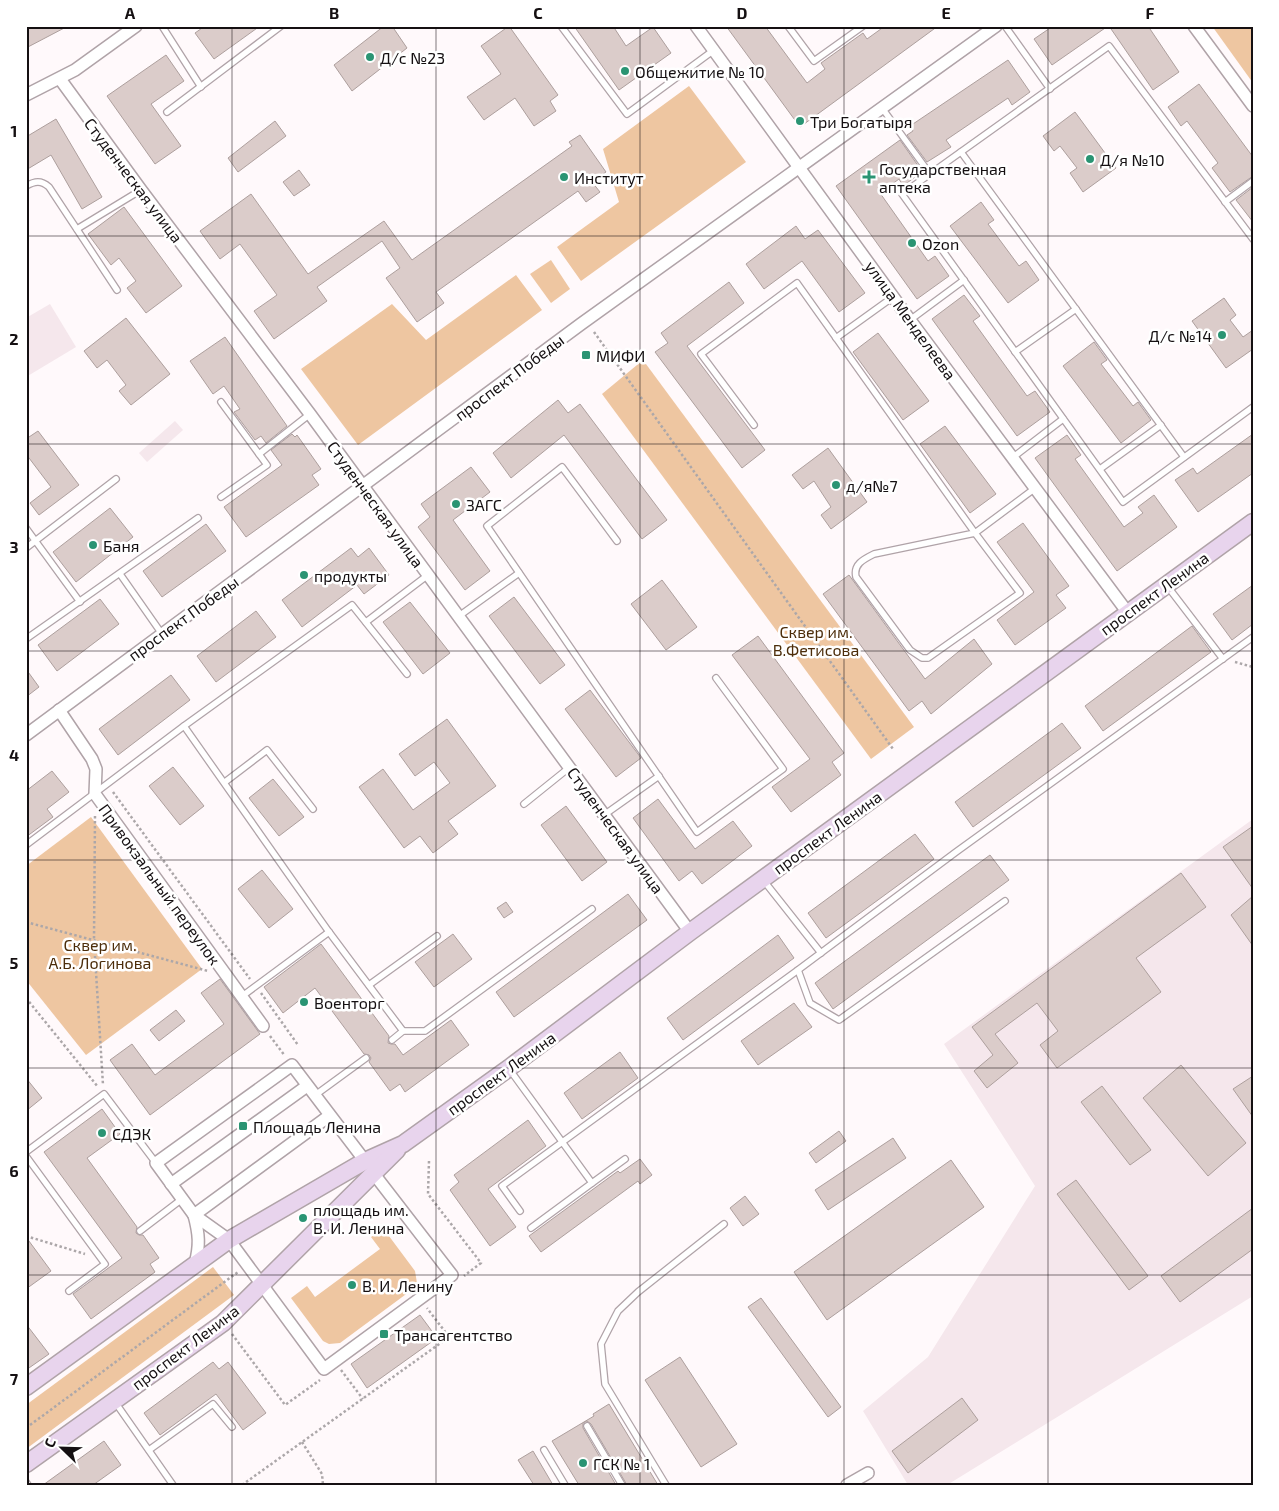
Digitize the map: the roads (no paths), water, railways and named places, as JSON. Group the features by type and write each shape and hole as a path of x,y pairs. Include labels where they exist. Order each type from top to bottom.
{"street":[{"path":"26,95 60,79 136,26"},
{"name":"улица Менделеева","path":"696,26 893,297 1128,613"},
{"name":"проспект Победы","path":"26,735 581,324 996,26"},
{"path":"1194,26 1253,106"},
{"name":"Студенческая улица","path":"60,79 310,414 690,932"},
{"name":"проспект Ленина","path":"26,1387 229,1240 369,1168 509,1068 762,879 1253,522"},
{"name":"Привокзальный переулок","path":"59,710 92,759 96,769 95,794 263,1026"},
{"path":"292,1065 314,1096 452,1275 324,1369 229,1240 194,1215 156,1163 292,1065"},
{"path":"171,1184 307,1086"},
{"path":"194,1215 329,1116"},
{"name":"проспект Ленина","path":"26,1464 223,1323 262,1285 369,1168"},
{"path":"194,1215 199,1247 195,1264"},
{"path":"847,1485 868,1473"}],"lane":[{"path":"162,26 200,87"},
{"path":"167,112 282,26"},
{"path":"561,26 627,114 714,50"},
{"path":"788,26 814,61 863,26"},
{"path":"1005,26 1050,89"},
{"path":"1253,239 1109,46 902,194 1123,502 1253,407"},
{"path":"882,108 930,174"},
{"path":"961,152 1184,457"},
{"path":"1225,202 1253,181"},
{"path":"26,186 34,182 44,183 117,290"},
{"path":"77,229 141,190"},
{"path":"910,320 964,280"},
{"path":"754,425 701,354 797,283 975,532 1020,593 928,658 922,658 910,650 856,577 855,572 858,564 874,554 975,532 1034,488"},
{"path":"836,338 893,297"},
{"path":"1016,352 1076,309"},
{"path":"221,402 267,465 221,497"},
{"path":"259,454 310,414"},
{"path":"1012,458 1063,419"},
{"path":"1100,469 1161,425"},
{"path":"617,541 562,467 487,526 697,832 783,769 716,678"},
{"path":"26,548 116,479"},
{"path":"26,639 198,518"},
{"path":"26,528 80,602"},
{"path":"458,616 520,573"},
{"path":"120,574 162,634"},
{"path":"366,622 428,575"},
{"path":"1166,584 1223,659"},
{"path":"26,845 184,726 352,605 407,674"},
{"path":"520,1211 502,1186 563,1143 956,852 1253,637"},
{"path":"184,726 329,932 403,1032"},
{"path":"225,782 267,750 313,809"},
{"path":"524,804 570,768"},
{"path":"604,815 659,776"},
{"path":"762,879 821,953"},
{"path":"798,970 810,1003 839,1020 1005,901"},
{"path":"392,1040 403,1032 425,1031 592,909"},
{"path":"241,997 329,932"},
{"path":"369,985 437,936"},
{"path":"314,1096 366,1058"},
{"path":"509,1068 592,1183"},
{"path":"26,1152 104,1094 156,1163"},
{"path":"26,1156 104,1264 69,1291"},
{"path":"530,1228 625,1159"},
{"path":"140,1231 182,1199"},
{"path":"666,1485 605,1384 601,1344 618,1311 638,1292 724,1224"},
{"path":"114,1400 173,1485"},
{"path":"148,1450 213,1404 232,1427"},
{"path":"587,1426 622,1485"},
{"path":"544,1450 565,1485"}],"place":[{"name":"Д/с №23","path":"370,57"},
{"name":"Общежитие № 10","path":"625,71"},
{"name":"Три Богатыря","path":"800,121"},
{"name":"Д/я №10","path":"1090,159"},
{"name":"Институт","path":"564,177"},
{"name":"Государственная аптека","path":"869,177"},
{"name":"Ozon","path":"912,243"},
{"name":"Д/с №14","path":"1222,335"},
{"name":"МИФИ","path":"586,355"},
{"name":"д/я№7","path":"836,485"},
{"name":"ЗАГС","path":"456,504"},
{"name":"Баня","path":"93,545"},
{"name":"продукты","path":"304,575"},
{"name":"Военторг","path":"304,1002"},
{"name":"Площадь Ленина","path":"243,1126"},
{"name":"СДЭК","path":"102,1133"},
{"name":"площадь им. В. И. Ленина","path":"303,1218"},
{"name":"В. И. Ленину","path":"352,1285"},
{"name":"Трансагентство","path":"384,1334"},
{"name":"ГСК № 1","path":"583,1463"}],"park label":[{"name":"Сквер им. В.Фетисова","path":"816,640"},
{"name":"Сквер им. А.Б. Логинова","path":"100,953"}]}
